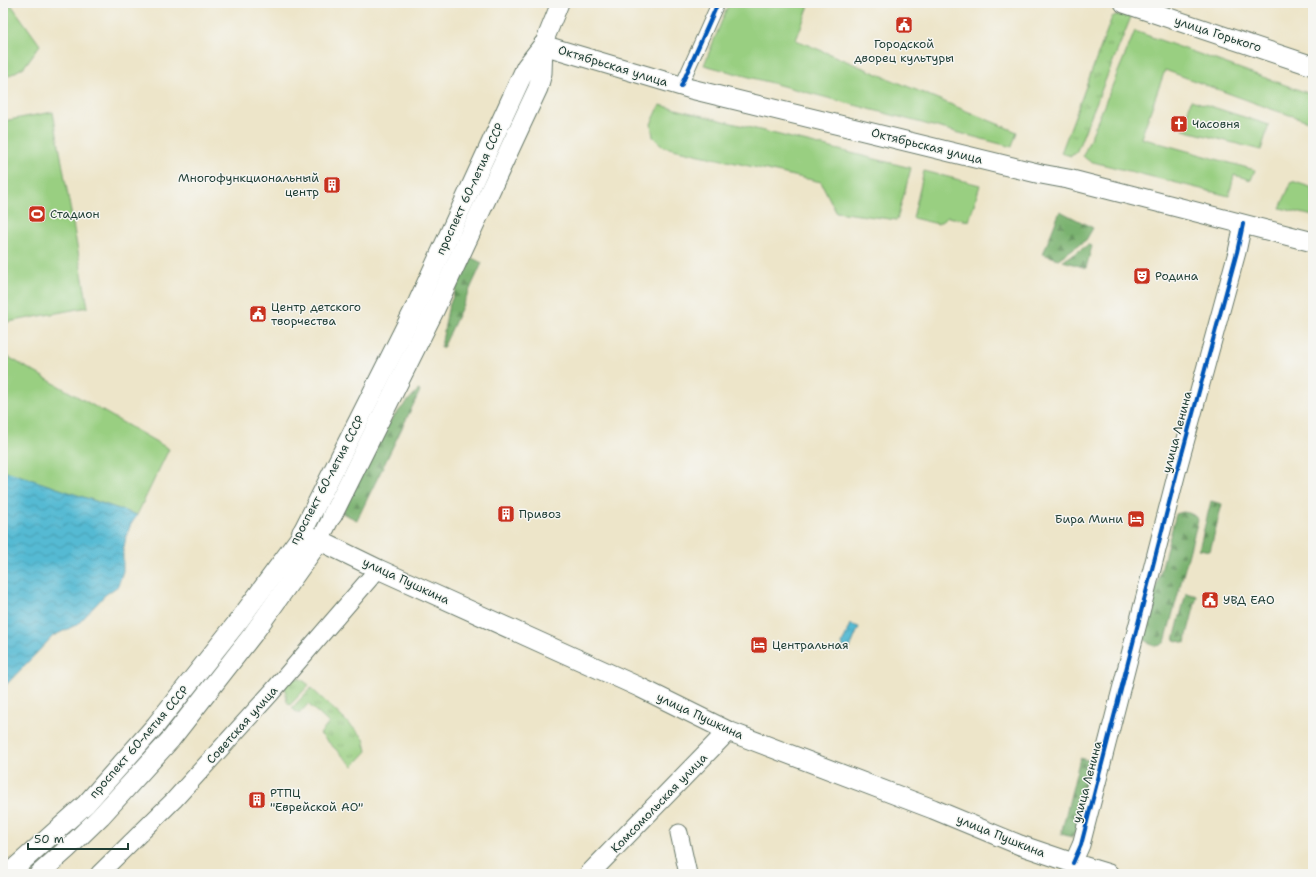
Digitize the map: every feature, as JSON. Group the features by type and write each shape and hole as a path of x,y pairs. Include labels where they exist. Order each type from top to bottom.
{"main road":[{"name":"улица Горького","path":"1124,3 1313,66"},
{"name":"Октябрьская улица","path":"543,45 681,86 1068,180 1313,242"},
{"name":"проспект 60-летия СССР","path":"332,516 435,309 538,88 542,73 543,45"},
{"name":"проспект 60-летия СССР","path":"8,874 86,804 156,725 240,619 302,532 418,302 526,67 543,45"},
{"name":"улица Пушкина","path":"302,532 378,569 639,687 728,732 933,809 1020,845 1109,874"},
{"name":"проспект 60-летия СССР","path":"39,874 68,849 101,816 171,739 253,634 320,540"},
{"name":"Комсомольская улица","path":"589,874 728,732"}],"street":[{"name":"проспект 60-летия СССР","path":"543,45 560,3"},
{"path":"681,86 718,3"},
{"name":"улица Ленина","path":"1073,863 1081,845 1243,224"},
{"name":"проспект 60-летия СССР","path":"320,540 332,516"},
{"name":"Советская улица","path":"99,874 174,800 275,688 378,569"},
{"path":"680,833 688,874"}],"green space":[{"path":"3,3 10,3 40,45 24,67 3,79"},
{"path":"729,3 810,3 796,40 1017,132 1012,147 704,65"},
{"path":"1123,14 1131,17 1076,153 1071,156 1061,153 1112,17"},
{"path":"1135,31 1313,95 1312,122 1274,110 1165,70 1141,138 1255,170 1251,180 1234,175 1229,196 1089,161 1083,156"},
{"path":"1191,100 1269,125 1261,150 1183,130"},
{"path":"660,105 911,168 897,220 836,212 821,182 664,147 653,137 651,124"},
{"name":"Стадион","path":"53,112 88,307 3,323 3,121"},
{"path":"924,171 980,185 969,221 948,217 938,224 913,218"},
{"path":"1292,181 1313,188 1313,216 1280,208"},
{"path":"1060,211 1093,228 1086,240 1058,259 1043,254"},
{"path":"1088,245 1092,246 1086,268 1063,261"},
{"path":"472,258 482,263 443,348 441,347 448,309 466,263"},
{"path":"3,354 169,449 137,515 3,470"},
{"path":"418,390 420,391 357,520 342,513 386,427"},
{"path":"1211,501 1222,504 1210,551 1199,549"},
{"path":"1183,512 1192,514 1198,520 1165,642 1153,646 1143,637 1176,514"},
{"path":"1186,593 1197,596 1185,643 1174,640"},
{"path":"292,678 301,679 309,685 290,705 287,702 285,686"},
{"path":"311,688 364,738 367,751 353,766 320,734 329,723 308,704 299,714 292,708"},
{"path":"1080,758 1094,762 1078,828 1072,837 1061,834"}],"water":[{"path":"3,470 137,515 130,526 126,537 123,552 123,571 118,586 105,595 78,624 53,636 3,688"},
{"path":"850,624 859,627 850,648 845,650 842,644"}],"cycle path":[{"path":"681,86 718,3"},
{"path":"1073,863 1081,845 1177,472 1237,252 1243,224"}],"place":[{"name":"Городской дворец культуры","path":"904,25"},
{"name":"Часовня","path":"1179,124"},
{"name":"Многофункциональный центр","path":"332,185"},
{"name":"Стадион","path":"37,214"},
{"name":"Родина","path":"1142,276"},
{"name":"Центр детского творчества","path":"258,314"},
{"name":"Привоз","path":"506,514"},
{"name":"Бира Мини","path":"1136,519"},
{"name":"УВД ЕАО","path":"1210,600"},
{"name":"Центральная","path":"759,645"},
{"name":"РТПЦ \"Еврейской АО\"","path":"257,800"}]}
